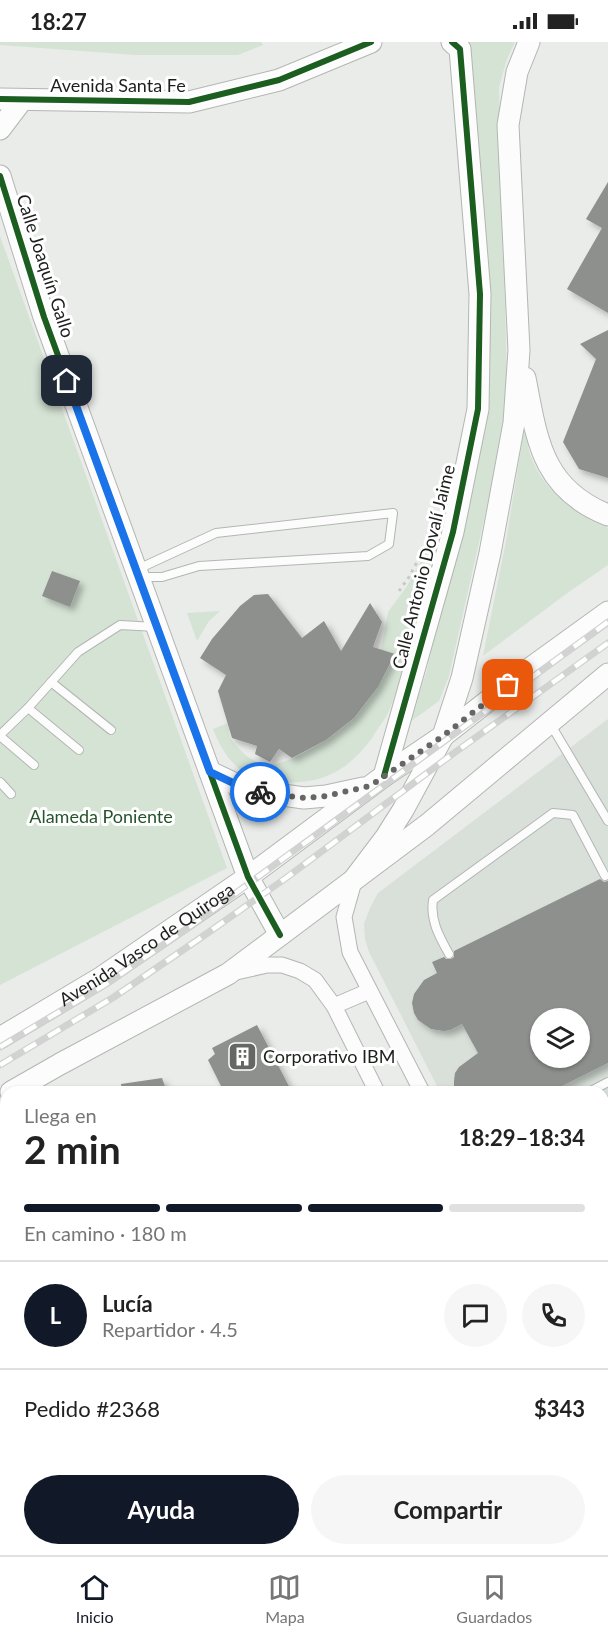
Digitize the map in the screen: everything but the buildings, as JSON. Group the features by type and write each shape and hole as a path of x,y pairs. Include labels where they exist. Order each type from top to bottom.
{"street":[{"name":"Calle Antonio Dovalí Jaime","path":"377,781 453,532 478,409 480,294 460,50 452,42"},
{"path":"419,1086 350,952 344,917 355,878 403,810 443,736 462,678 490,553 514,423 519,350 508,125 517,72 529,42"},
{"name":"Avenida Santa Fe","path":"0,99 189,102 279,80 364,44"},
{"path":"0,129 22,100"},
{"name":"Calle Joaquín Gallo","path":"0,176 44,317 248,877 280,935"},
{"path":"519,350 536,434 548,466 569,492 595,510 608,515"},
{"name":"Avenida Vasco de Quiroga","path":"0,1038 102,977 248,877 377,781 443,736 525,672 608,612"},
{"path":"22,1086 228,974 427,825 608,674"},
{"path":"210,772 248,790 304,798 326,796 377,781"},
{"path":"228,974 267,964 282,965 300,971 315,980 334,1006 374,1086"},
{"path":"334,1006 369,990"}],"lane":[{"path":"393,513 389,544 368,556 198,566 162,577 138,574 216,533 393,513"},
{"path":"34,765 0,736 78,652 120,625 157,627"},
{"path":"51,682 111,730"},
{"path":"28,708 79,750"},
{"path":"550,723 608,821"},
{"path":"0,782 11,794"},
{"path":"449,954 431,913 433,900 553,813 573,815 605,876"}],"shaded area":[{"path":"608,719 608,1086 437,1086 369,952 364,924 378,893"}],"green space":[{"path":"0,42 261,42 263,45 238,55 135,55 0,45"},
{"path":"464,42 515,42 507,59 499,87 508,413 449,676 439,701 410,722 427,670 484,413"},
{"name":"Alameda Poniente","path":"0,236 227,868 0,985"},
{"path":"525,424 528,447 533,461 548,486 582,515 608,528 608,565 483,656 506,541"},
{"path":"440,527 393,701 385,718 363,750 343,768 308,781 266,780 245,773 237,767 224,751 213,729 228,723 230,737 245,755 261,764 276,764 313,748 347,724 360,710 377,687 395,655 381,650 388,612 407,586"},
{"path":"220,611 209,621 197,641 187,613"}],"railway":[{"path":"0,1047 106,984 192,925 608,622"},
{"path":"0,1065 114,997 199,939 608,643"}],"cycle path":[{"path":"0,99 189,102 279,80 371,42"},
{"path":"384,776 453,532 478,409 480,294 460,49 452,42"},
{"path":"0,176 44,317 248,877 280,935"}],"way so far":[{"path":"260,792 304,798 326,796 370,786 443,736 508,685"}],"place":[{"name":"Corporativo IBM","path":"242,1057"}],"route":[{"path":"67,381 210,772 248,790 260,792"}]}
